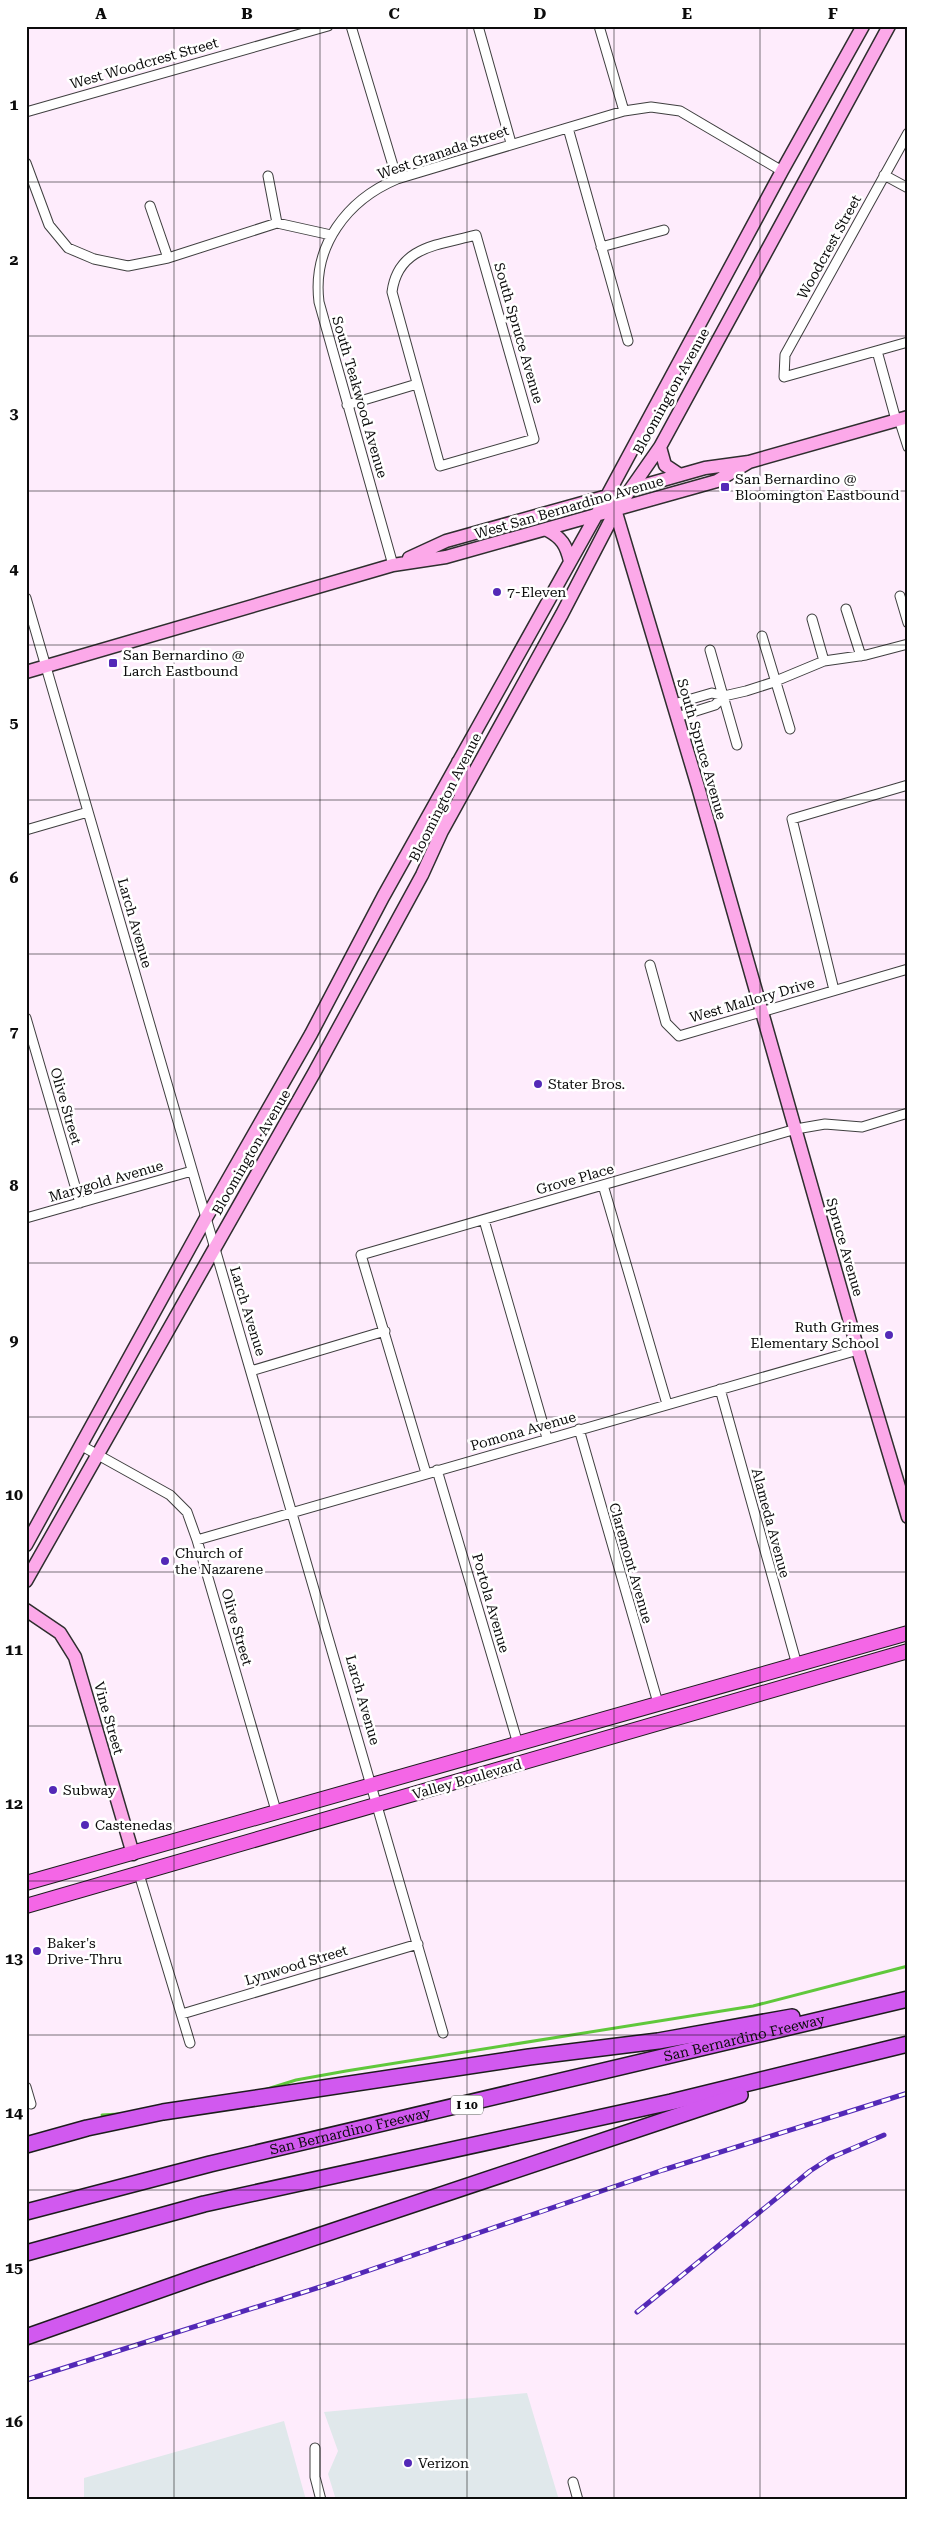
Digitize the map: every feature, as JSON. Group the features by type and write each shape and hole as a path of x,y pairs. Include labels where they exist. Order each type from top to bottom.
{"highway":[{"path":"26,2145 87,2128 162,2112 529,2057 658,2041 801,2016 900,1992 908,1993"},
{"name":"San Bernardino Freeway","path":"26,2212 210,2164 908,1999"},
{"path":"26,2253 204,2204 818,2068 908,2044"},
{"path":"26,2337 242,2261 818,2068"}],"main road":[{"name":"Bloomington Avenue","path":"26,1545 206,1218 311,1034 344,969 594,516 607,496 782,171 863,26"},
{"name":"Bloomington Avenue","path":"26,1581 98,1456 214,1246 314,1073 363,980 422,875 442,831 562,614 616,510 660,447 889,26"},
{"name":"West San Bernardino Avenue","path":"393,565 446,541 706,468 749,462 901,419"},
{"path":"660,447 665,465 680,476"},
{"name":"West San Bernardino Avenue","path":"26,672 393,565 446,557 716,481 749,462"},
{"name":"South Spruce Avenue","path":"607,496 616,510 676,710 762,1013"},
{"path":"547,530 559,536 566,544 570,561"},
{"path":"442,831 448,804 464,772 464,766 458,762"},
{"path":"344,969 363,980"},
{"name":"Spruce Avenue","path":"762,1013 858,1350 908,1517"},
{"name":"Vine Street","path":"26,1610 60,1632 75,1657 133,1854"},
{"name":"Valley Boulevard","path":"26,1884 908,1633"},
{"name":"Valley Boulevard","path":"26,1906 908,1651"}],"street":[{"name":"West Woodcrest Street","path":"26,112 328,26"},
{"path":"351,26 397,179"},
{"path":"478,26 511,143"},
{"path":"599,26 624,111"},
{"name":"West Granada Street","path":"331,235 360,199 397,179 511,143 624,111 651,107 680,111 782,171"},
{"path":"568,128 628,341"},
{"name":"Woodcrest Street","path":"877,351 784,377 785,355 908,133"},
{"path":"26,163 48,225 68,248 94,259 128,266 168,258 277,223 331,235"},
{"path":"884,175 908,188"},
{"path":"268,176 277,223"},
{"path":"150,206 168,258"},
{"path":"601,247 664,230"},
{"name":"South Spruce Avenue","path":"476,234 534,439 440,466 417,384 392,292 393,282 402,264 411,255 420,250 476,234"},
{"name":"South Teakwood Avenue","path":"331,235 320,267 318,297 393,565"},
{"path":"908,342 877,351 901,419 908,447"},
{"path":"347,405 417,384"},
{"path":"900,596 908,624"},
{"name":"Larch Avenue","path":"26,598 373,1786 443,2033"},
{"path":"846,608 861,656"},
{"path":"812,619 824,660"},
{"path":"762,636 774,682 790,729"},
{"path":"676,710 716,704 724,696 774,682 824,660 861,656 908,644"},
{"path":"710,650 737,745"},
{"path":"676,710 712,693 724,696"},
{"path":"834,990 792,819 908,785"},
{"path":"26,830 88,812"},
{"name":"West Mallory Drive","path":"650,965 666,1023 679,1036 908,969"},
{"name":"Olive Street","path":"26,1018 80,1203"},
{"name":"Grove Place","path":"385,1331 361,1255 796,1129 825,1124 862,1127 908,1113"},
{"name":"Marygold Avenue","path":"26,1218 192,1171"},
{"path":"603,1185 667,1404"},
{"path":"484,1220 547,1438"},
{"path":"251,1372 385,1331 426,1473"},
{"name":"Pomona Avenue","path":"197,1540 858,1350"},
{"name":"Alameda Avenue","path":"720,1389 797,1665"},
{"name":"Claremont Avenue","path":"578,1430 658,1704"},
{"name":"Olive Street","path":"82,1446 170,1495 187,1512 197,1540 277,1814"},
{"name":"Portola Avenue","path":"437,1470 518,1744"},
{"path":"139,1874 190,2043"},
{"name":"Lynwood Street","path":"182,2014 418,1944"},
{"path":"26,2087 31,2104"},
{"path":"315,2448 315,2476 321,2500"},
{"path":"573,2482 578,2500"}],"shaded area":[{"path":"527,2393 559,2500 336,2500 328,2474 338,2451 324,2412"},
{"path":"284,2421 306,2500 84,2500 84,2478"}],"waterway":[{"path":"264,2090 296,2080 346,2071 753,2006 908,1966"},
{"path":"102,2115 119,2114"}],"railway":[{"path":"26,2380 320,2287 663,2170 908,2093"},
{"path":"637,2312 810,2171 830,2158 884,2135"}],"place":[{"name":"San Bernardino @ Bloomington Eastbound","path":"725,487"},
{"name":"7-Eleven","path":"497,592"},
{"name":"San Bernardino @ Larch Eastbound","path":"113,663"},
{"name":"Stater Bros.","path":"538,1084"},
{"name":"Ruth Grimes Elementary School","path":"889,1335"},
{"name":"Church of the Nazarene","path":"165,1561"},
{"name":"Subway","path":"53,1790"},
{"name":"Castenedas","path":"85,1825"},
{"name":"Baker's Drive-Thru","path":"37,1951"},
{"name":"Verizon","path":"408,2463"}]}
